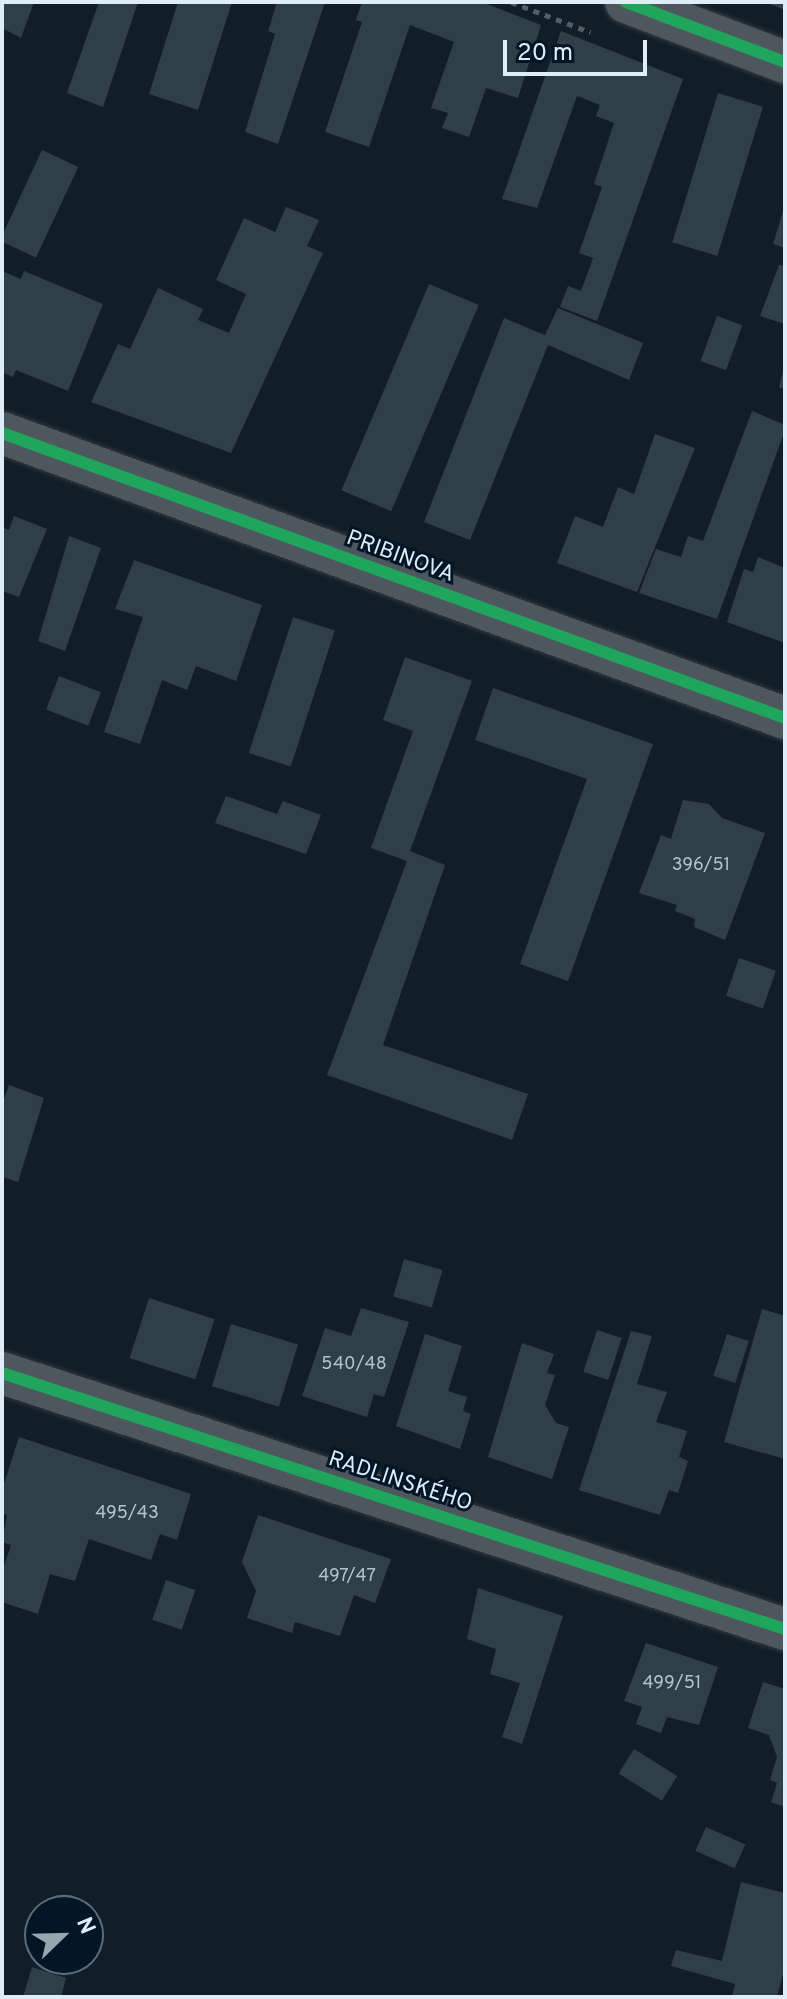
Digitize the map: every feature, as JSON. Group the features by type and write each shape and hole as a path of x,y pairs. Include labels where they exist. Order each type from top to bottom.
{"street":[{"path":"626,2 785,62"},
{"name":"PRIBINOVA","path":"2,433 785,718"},
{"name":"RADLINSKÉHO","path":"2,1373 785,1629"}],"building":[{"path":"2,2 34,2 21,38 2,28"},
{"path":"99,2 138,2 103,107 67,93"},
{"path":"178,2 232,2 198,110 149,94"},
{"path":"277,2 325,2 278,144 245,132 275,34 268,31"},
{"path":"362,2 482,2 541,25 518,98 486,88 469,137 442,128 448,113 431,108 454,42 410,25 369,147 325,132 362,22 356,20"},
{"path":"765,2 785,2 785,10"},
{"path":"561,31 683,79 597,321 560,307 568,286 581,291 593,258 579,253 602,187 594,184 614,123 596,116 600,105 577,96 537,208 502,199"},
{"path":"718,93 763,107 717,256 672,242"},
{"path":"42,150 78,167 36,258 2,242 2,236"},
{"path":"286,207 319,220 307,246 323,253 231,453 91,402 118,344 130,349 158,288 203,309 198,320 229,333 246,294 216,280 244,218 275,232"},
{"path":"785,208 785,248 773,244"},
{"path":"779,265 785,266 785,324 760,316"},
{"path":"2,271 21,279 24,271 103,304 68,391 16,370 13,377 2,372"},
{"path":"429,284 479,305 391,511 341,490"},
{"path":"558,308 643,343 629,380 548,345 470,540 424,522 504,318 545,335"},
{"path":"717,316 742,325 726,370 701,361"},
{"path":"785,367 785,389 779,387"},
{"path":"752,411 785,425 785,430 717,619 639,593 656,549 681,557 688,536 703,541"},
{"path":"655,434 695,448 637,592 557,563 575,516 603,527 618,487 634,494"},
{"path":"14,516 47,529 19,597 2,591 2,527 9,530"},
{"path":"69,536 101,548 65,651 38,641"},
{"path":"758,557 785,568 785,643 727,622 744,569 753,572"},
{"path":"134,560 262,605 236,681 196,666 187,690 162,680 140,744 104,732 143,617 115,609"},
{"path":"293,617 335,631 291,767 249,753"},
{"path":"405,657 472,681 410,851 445,865 383,1045 528,1094 512,1140 327,1075 407,861 371,848 413,731 383,720"},
{"path":"59,676 101,692 88,726 46,710"},
{"path":"493,688 653,744 568,981 520,964 587,779 475,740"},
{"path":"226,796 277,814 283,801 321,815 306,854 215,823"},
{"path":"683,800 709,804 722,818 765,833 725,940 694,927 695,919 675,911 677,905 639,893 661,835 671,839"},
{"path":"739,958 776,971 763,1009 726,996"},
{"path":"9,1085 44,1098 18,1182 2,1177 2,1105"},
{"path":"404,1259 442,1270 432,1308 393,1296"},
{"path":"149,1298 215,1319 195,1379 130,1358"},
{"path":"361,1308 409,1322 384,1397 374,1394 367,1417 302,1396 325,1328 351,1336"},
{"path":"762,1309 785,1316 785,1459 724,1442"},
{"path":"231,1324 298,1344 279,1407 212,1386"},
{"path":"597,1330 622,1338 608,1380 583,1372"},
{"path":"631,1331 652,1336 637,1384 667,1392 656,1422 687,1431 679,1457 688,1461 678,1493 669,1490 660,1515 579,1490"},
{"path":"425,1334 462,1346 448,1391 467,1397 463,1411 471,1414 460,1449 396,1426"},
{"path":"727,1334 749,1341 735,1383 713,1376"},
{"path":"522,1343 554,1354 547,1373 555,1375 545,1405 556,1423 569,1427 552,1479 488,1457"},
{"path":"19,1437 191,1494 177,1540 160,1534 151,1560 89,1539 75,1581 50,1574 38,1614 2,1602 2,1572 11,1545 2,1542 7,1515 2,1513 2,1490"},
{"path":"258,1515 391,1559 375,1603 354,1595 340,1636 295,1622 292,1633 247,1618 256,1591 242,1562"},
{"path":"166,1580 195,1590 182,1630 152,1620"},
{"path":"478,1588 563,1616 522,1744 502,1737 520,1683 490,1674 496,1649 467,1639"},
{"path":"646,1643 718,1667 699,1725 667,1717 661,1733 636,1724 642,1707 624,1701"},
{"path":"763,1682 785,1689 785,1807 771,1802 777,1783 770,1780 777,1757 769,1735 748,1728"},
{"path":"634,1749 677,1776 662,1801 619,1774"},
{"path":"706,1827 745,1844 735,1868 695,1851"},
{"path":"741,1882 785,1893 785,1966 777,1997 732,1997 735,1984 671,1966 676,1950 722,1961"},
{"path":"30,1975 66,1978 61,1997 23,1997"}],"cycle path":[{"path":"626,2 785,62"},
{"path":"2,433 785,718"},
{"path":"2,1373 785,1629"}]}
